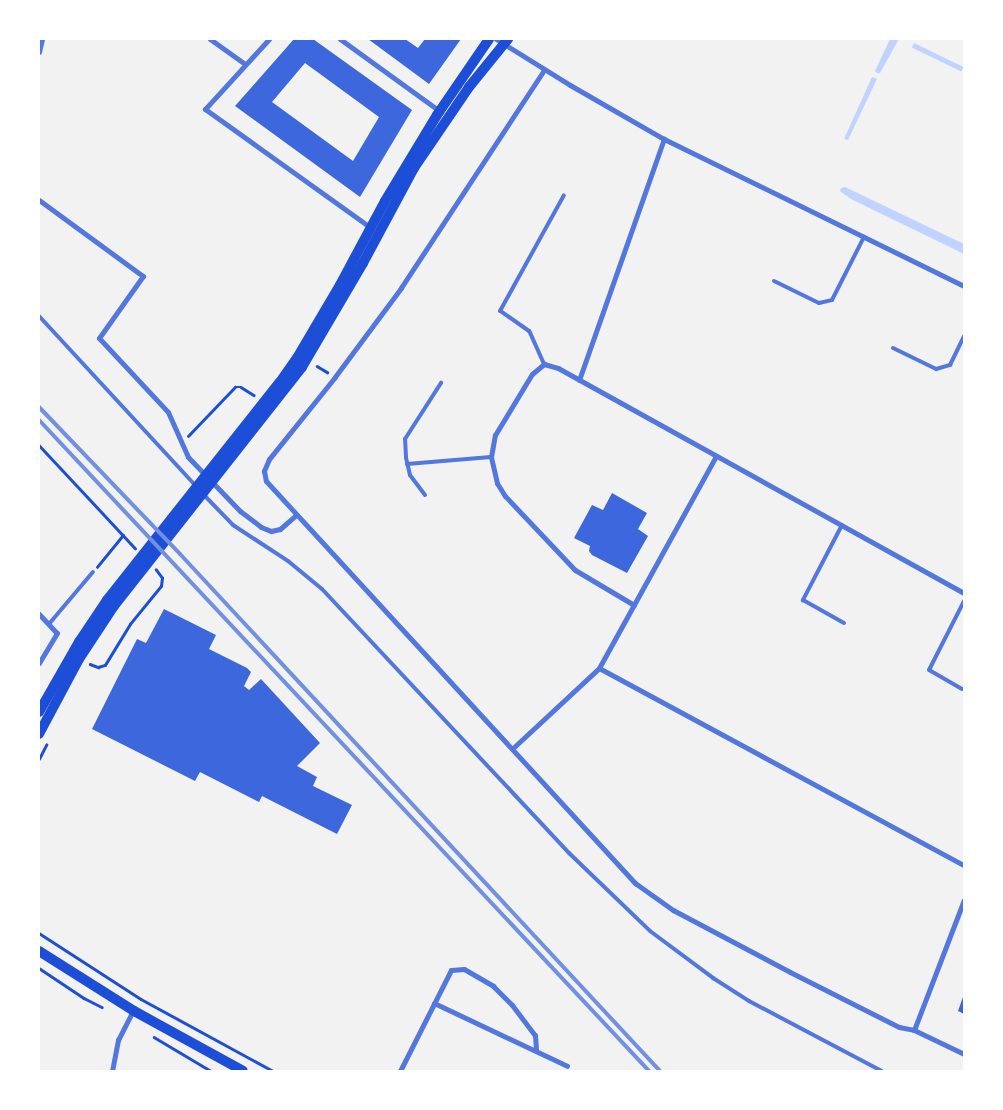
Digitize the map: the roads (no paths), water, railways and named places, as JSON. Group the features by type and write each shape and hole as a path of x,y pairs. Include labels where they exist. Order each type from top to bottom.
{"main road":[{"path":"41,716 114,606 298,371 379,234 444,114 489,39"},
{"path":"39,734 41,716 79,642 107,600 292,366 340,284 370,227 444,114 502,40"},
{"path":"39,951 134,1011 243,1071"}],"street":[{"path":"39,52 42,39"},
{"path":"210,39 245,64"},
{"path":"269,39 206,109 379,234"},
{"path":"340,39 444,114"},
{"path":"502,40 544,70 664,139 964,286"},
{"path":"544,70 401,288 335,377 267,463 265,476 269,485 296,515 513,748 635,883 654,898 806,980 899,1027 914,1030 964,1054"},
{"path":"579,380 664,139"},
{"path":"39,200 143,276 99,338 168,412 188,457 230,501 256,524 271,531 280,529 296,515"},
{"path":"634,605 585,576 567,562 506,496 497,483 491,457 495,435 532,374 544,364 558,368 964,593"},
{"path":"513,748 599,668 716,456"},
{"path":"39,614 57,634 39,663"},
{"path":"599,668 964,865"},
{"path":"914,1030 964,900"},
{"path":"400,1071 451,970 464,969 493,986 512,1005 535,1035 536,1050"},
{"path":"434,1002 567,1066"},
{"path":"112,1071 118,1040 134,1011"}],"lane":[{"path":"544,364 529,331 500,311 564,195"},
{"path":"774,281 819,303 832,300 864,237"},
{"path":"39,316 219,512 244,534 288,561 322,588 589,874 650,931 713,978 763,1009 882,1071"},
{"path":"893,348 936,368 950,365 964,336"},
{"path":"425,495 410,475 405,439 441,383"},
{"path":"407,464 491,457"},
{"path":"842,525 802,600 844,623"},
{"path":"49,624 93,572"},
{"path":"962,689 930,670 964,601"}],"water":[{"path":"890,39 899,39 880,73 877,73 875,71"},
{"path":"914,43 963,67 961,72 912,47"},
{"path":"872,77 877,79 848,140 844,139"},
{"path":"845,187 964,244 964,254 851,199 840,191 841,188"}],"railway":[{"path":"39,407 180,554 660,1071"},
{"path":"39,420 649,1071"}]}
